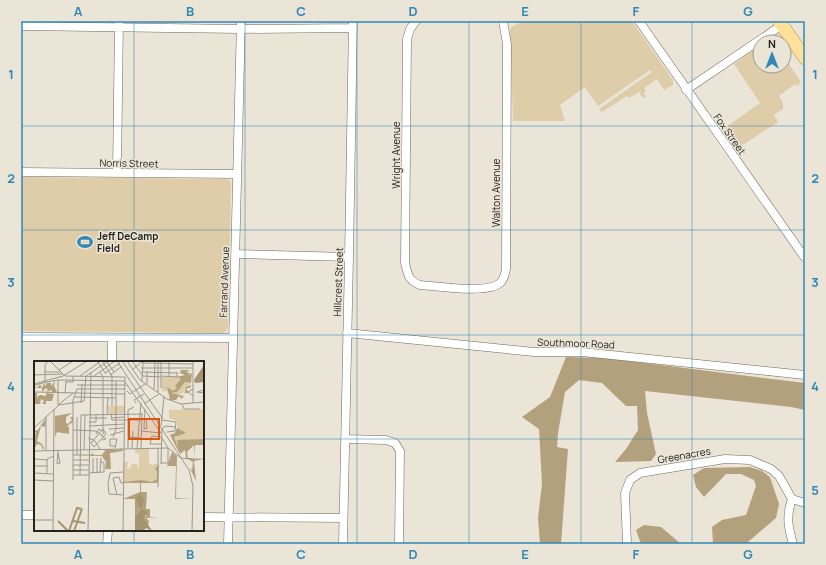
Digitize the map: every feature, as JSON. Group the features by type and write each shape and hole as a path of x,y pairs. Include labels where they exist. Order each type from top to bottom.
{"main road":[{"path":"781,23 805,58"}],"street":[{"name":"Wright Avenue","path":"416,21 410,29 407,39 405,263 408,276 420,285"},
{"name":"Walton Avenue","path":"420,285 484,289 494,287 500,283 504,277 506,269 507,44 503,21"},
{"name":"Fox Street","path":"639,21 805,258"},
{"path":"686,90 781,23"},
{"path":"117,173 119,24"},
{"path":"21,26 119,24 353,25"},
{"name":"Farrand Avenue","path":"228,544 232,338 236,254 240,25"},
{"name":"Hillcrest Street","path":"343,544 353,25"},
{"name":"Norris Street","path":"21,172 237,174"},
{"path":"236,254 349,257"},
{"name":"Southmoor Road","path":"347,333 534,352 590,352 805,375"},
{"path":"21,337 232,338"},
{"path":"112,338 112,361"},
{"path":"345,439 386,440 396,443 400,451 399,544"},
{"name":"Greenacres","path":"627,544 625,493 630,480 640,473 725,459 750,460 771,469 779,476 792,499"},
{"path":"793,544 788,525 788,512 792,499 805,503"},
{"path":"21,515 34,515"},
{"path":"204,516 343,518"},
{"path":"107,544 108,531"}],"shaded area":[{"path":"523,21 632,21 673,80 673,85 664,90 657,79 644,88 646,91 644,93 646,97 643,98 639,92 629,98 627,96 602,112 599,109 652,72 650,70 598,106 585,87 560,105 565,121 513,121 510,28"},
{"path":"752,51 752,74 792,74 792,69 801,82 797,86 795,84 779,96 783,103 783,109 774,115 778,122 735,150 722,130 760,103 734,64"},
{"path":"21,177 230,180 228,328 226,331 223,333 21,331"},
{"path":"566,357 605,358 805,383 805,410 791,407 645,391 647,413 656,454 651,461 615,462 626,449 638,430 637,406 626,406 602,383 579,380 565,392 558,433 557,447 568,449 561,544 540,544 538,518 542,484 539,429 522,417 550,397"},
{"path":"750,467 762,471 770,477 779,504 776,518 748,542 762,544 713,544 712,527 722,520 746,515 756,486 754,480 741,474 726,474 704,497 696,487 693,475 704,468"},
{"path":"644,525 661,527 681,544 641,544 636,530"}],"place":[{"name":"Jeff DeCamp Field","path":"85,242"}]}
